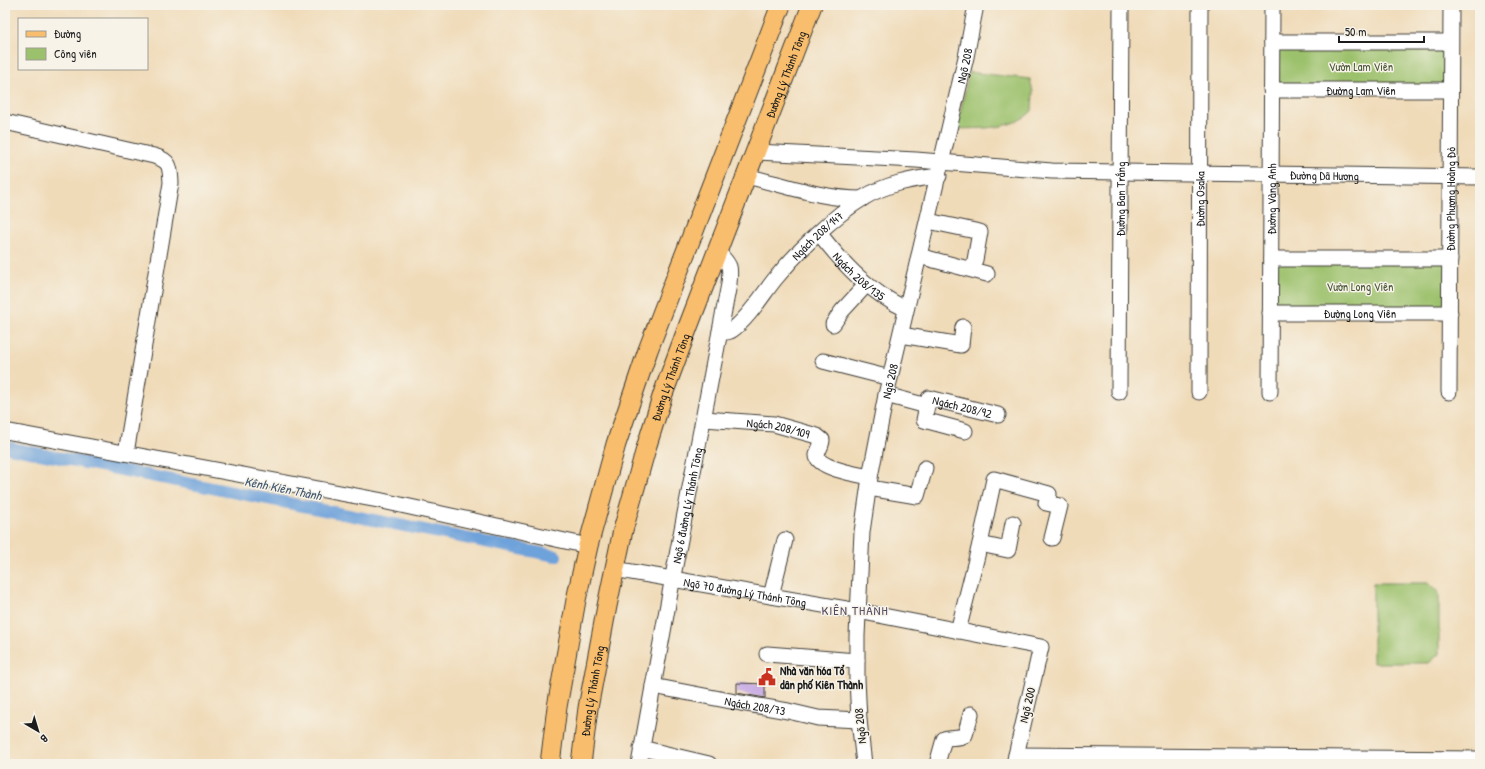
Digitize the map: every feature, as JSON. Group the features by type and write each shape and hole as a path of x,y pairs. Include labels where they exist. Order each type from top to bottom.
{"main road":[{"path":"550,764 563,669 588,546 616,444 650,343 781,5"},
{"name":"Đường Lý Thánh Tông","path":"581,764 593,678 614,569 647,445 663,394 679,351 812,5"},
{"path":"650,343 679,351"}],"street":[{"name":"Ngõ 208","path":"864,764 858,720 857,661 862,532 886,395 966,57 976,5"},
{"name":"Đường Ban Trắng","path":"1119,392 1121,5"},
{"name":"Đường Osaka","path":"1199,392 1200,5"},
{"name":"Đường Vàng Anh","path":"1270,392 1272,5"},
{"name":"Đường Phượng Hoàng Đỏ","path":"1449,392 1451,5"},
{"path":"1272,42 1450,42"},
{"name":"Đường Lam Viên","path":"1271,90 1450,90"},
{"path":"5,122 154,156 164,159 170,166 170,183 126,453"},
{"path":"756,152 940,169"},
{"name":"Đường Dã Hương","path":"940,169 1480,177"},
{"name":"Ngách 208/147","path":"720,332 729,332 736,327 759,301 786,266 819,234 862,199 885,187 940,169"},
{"path":"746,176 790,188 833,197 862,199"},
{"path":"928,221 980,232 975,260"},
{"name":"Ngách 208/135","path":"819,234 844,263 866,284 890,302 906,309"},
{"name":"Ngõ 6 đường Lý Thánh Tông","path":"639,764 672,579 731,272 728,262 717,251"},
{"path":"919,256 987,274"},
{"path":"1271,259 1450,259"},
{"path":"833,324 842,310 866,284"},
{"name":"Đường Long Viên","path":"1270,313 1450,313"},
{"path":"901,335 960,345 963,327"},
{"path":"823,361 890,378"},
{"name":"Ngách 208/92","path":"886,395 927,406 929,398 998,415"},
{"path":"927,406 924,420 965,431"},
{"name":"Ngách 208/109","path":"704,418 774,424 817,436 822,440 817,456 819,461 834,469 870,482"},
{"path":"5,431 378,500 588,546"},
{"path":"870,482 917,496 925,468"},
{"path":"958,631 980,544 994,479 1048,494 1046,503 1060,506 1052,538"},
{"path":"980,544 1008,550 1013,523"},
{"path":"771,596 785,540"},
{"name":"Ngõ 70 đường Lý Thánh Tông","path":"614,569 858,611 1041,647"},
{"name":"Ngõ 200","path":"1015,760 1041,647"},
{"path":"767,654 857,661"},
{"name":"Ngách 208/73","path":"653,686 818,718 858,720"},
{"path":"937,764 944,739 947,737 961,737 964,735 971,714"},
{"path":"641,748 709,764"},
{"path":"1015,760 1461,762 1480,759"}],"green space":[{"name":"Vườn Lam Viên","path":"1272,42 1450,42 1450,90 1271,90"},
{"path":"969,72 1030,79 1033,92 1032,111 1016,122 1007,125 987,128 957,129"},
{"name":"Vườn Long Viên","path":"1271,259 1450,259 1450,313 1270,313"},
{"path":"1373,583 1429,583 1439,593 1439,654 1429,663 1373,663"}],"building":[{"path":"737,683 765,684 765,698 737,693"}],"waterway":[{"name":"Kênh Kiên Thành","path":"5,447 556,556"}],"place":[{"name":"Nhà văn hóa Tổ dân phố Kiên Thành","path":"767,677"}],"district":[{"name":"KIÊN THÀNH","path":"855,610"}]}
